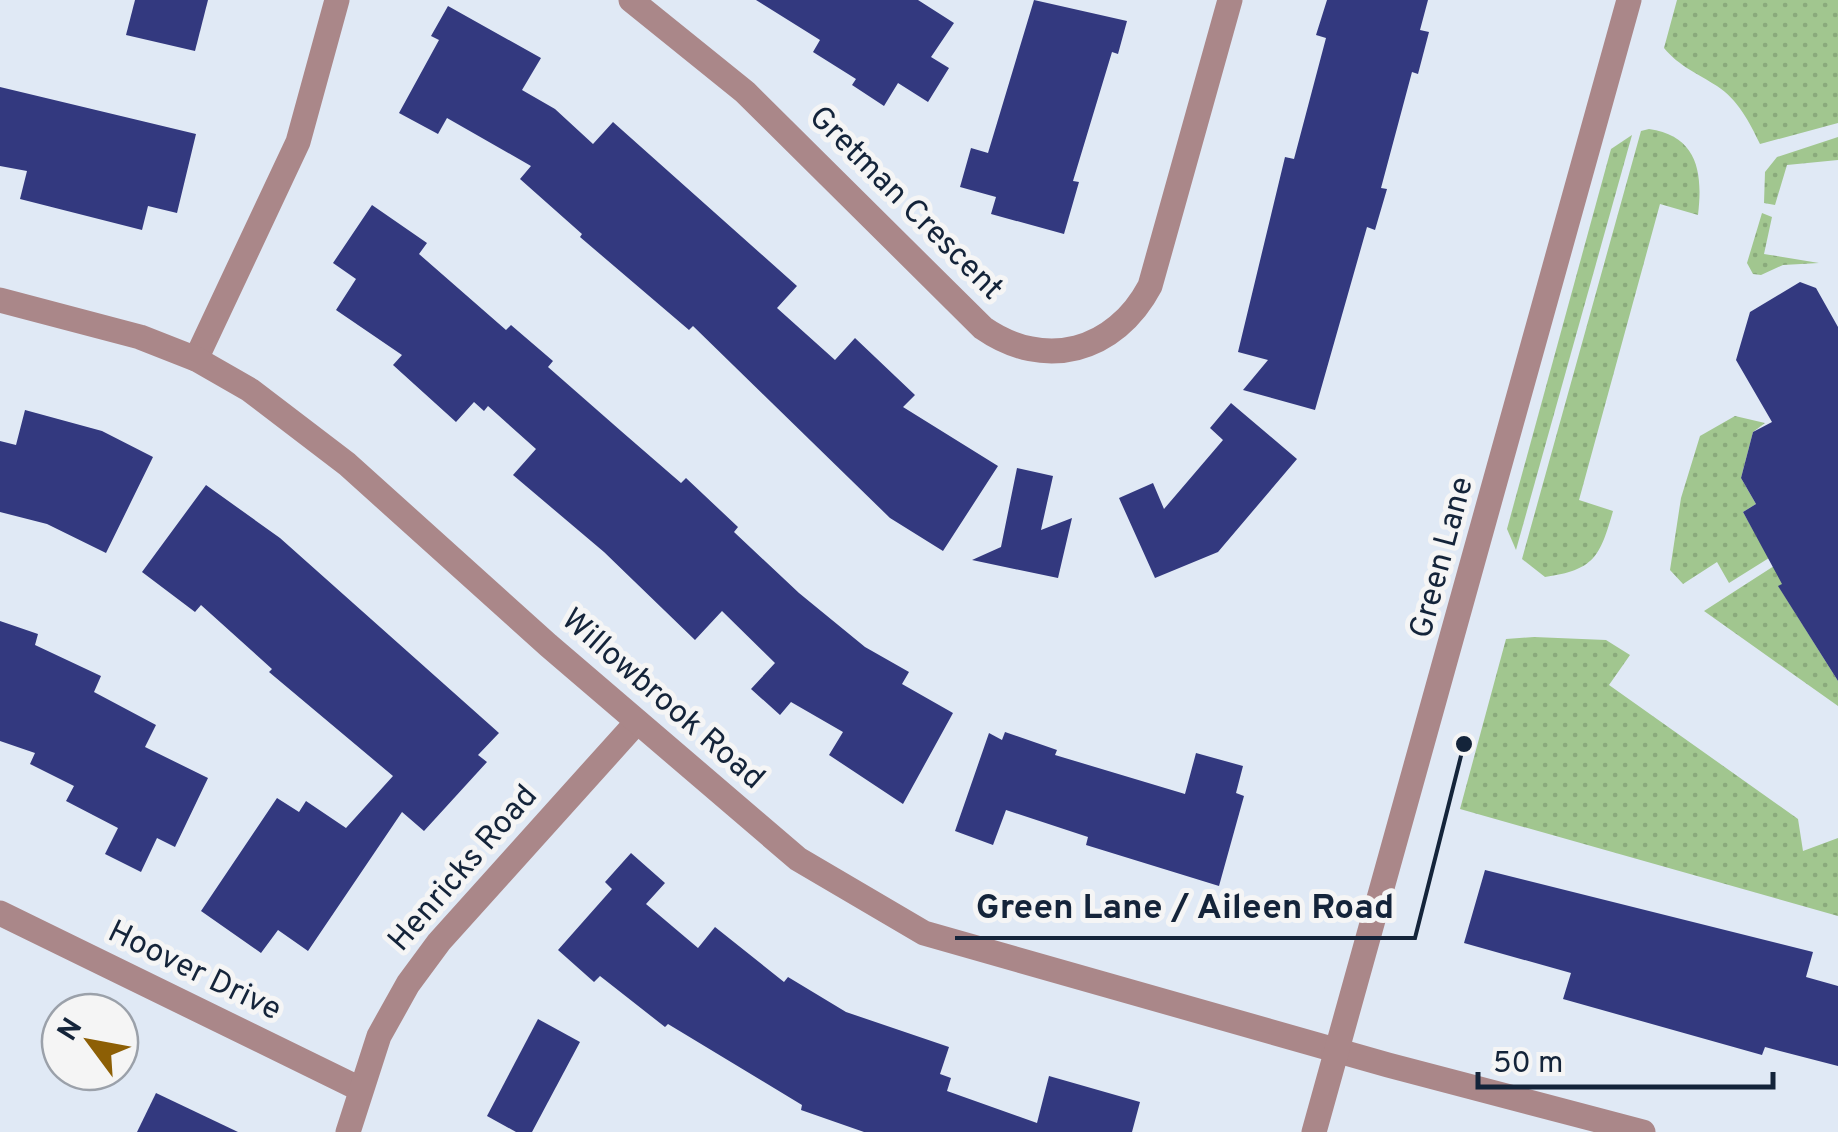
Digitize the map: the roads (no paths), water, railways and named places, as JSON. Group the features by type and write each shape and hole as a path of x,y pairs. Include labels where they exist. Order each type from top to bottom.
{"street":[{"path":"196,359 298,142 337,0"},
{"name":"Gretman Crescent","path":"630,0 745,92 983,328 1015,346 1054,352 1075,350 1113,333 1128,319 1150,286 1230,0"},
{"name":"Green Lane","path":"1314,1132 1629,0"},
{"name":"Willowbrook Road","path":"0,300 140,337 196,359 301,425 798,860 924,934 1643,1132"},
{"name":"Henricks Road","path":"348,1132 379,1036 439,942 637,722"},
{"name":"Hoover Drive","path":"0,914 360,1089"}],"place":[{"name":"Green Lane / Aileen Road","path":"1464,744"}]}
